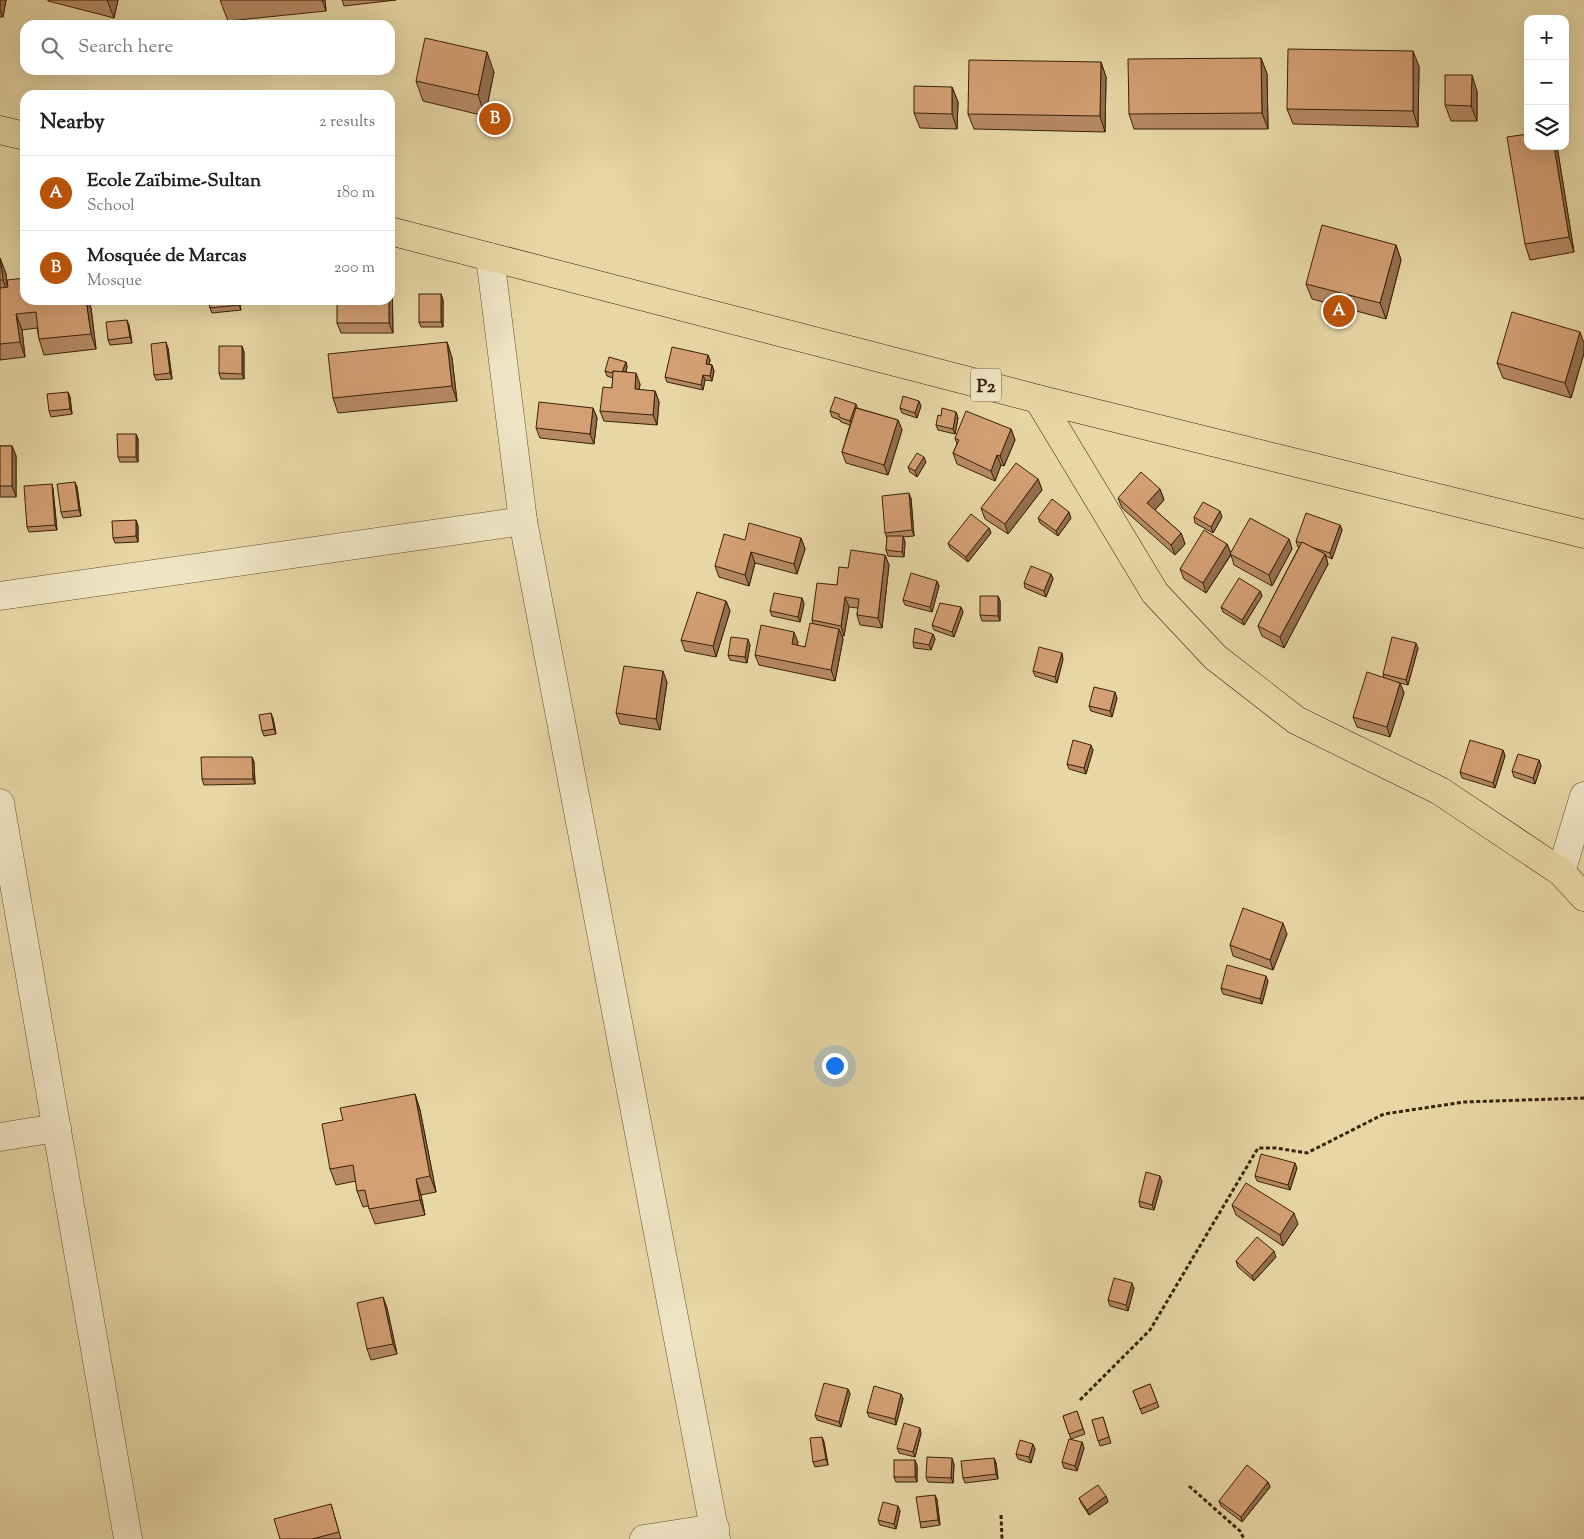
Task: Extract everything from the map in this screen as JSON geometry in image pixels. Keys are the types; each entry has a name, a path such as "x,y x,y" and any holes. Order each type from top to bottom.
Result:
{"main road":[{"path":"0,130 20,135"},
{"name":"P2","path":"395,232 1038,399 1584,534"},
{"path":"1038,399 1155,593 1215,657 1296,720 1440,791 1561,872 1584,897"}],"street":[{"path":"490,257 523,521 716,1533 644,1539"},
{"path":"0,596 523,521"},
{"path":"1561,872 1584,796"},
{"path":"0,803 128,1539"},
{"path":"0,1137 57,1128"}],"path":[{"path":"1080,1400 1150,1330 1258,1148 1276,1148 1307,1153 1384,1114 1464,1102 1584,1098"},
{"path":"1189,1486 1240,1530 1244,1539"},
{"path":"1001,1515 1002,1539"}],"building":[{"path":"425,38 487,52 478,95 416,81"},
{"path":"1288,49 1413,51 1413,111 1287,109"},
{"path":"1261,58 1262,113 1129,114 1128,59"},
{"path":"969,60 1101,62 1100,116 968,114"},
{"path":"1445,75 1472,75 1471,106 1445,105"},
{"path":"914,86 952,87 952,114 914,113"},
{"path":"1524,135 1524,150 1555,150 1569,237 1525,244 1507,137"},
{"path":"1322,225 1396,245 1380,303 1306,284"},
{"path":"0,258 3,280 0,280"},
{"path":"20,279 20,305 87,305 91,334 39,339 36,312 16,314 20,342 0,344 0,288 8,287 7,280"},
{"path":"419,294 441,294 441,322 419,322"},
{"path":"210,305 239,305 210,308"},
{"path":"337,305 389,305 389,323 337,323"},
{"path":"1512,312 1580,332 1565,383 1497,363"},
{"path":"127,320 130,337 108,340 106,322"},
{"path":"166,342 170,373 154,375 151,344"},
{"path":"447,342 452,386 333,398 328,354"},
{"path":"219,346 242,346 242,374 219,373"},
{"path":"672,347 708,355 706,364 712,365 710,376 703,375 701,385 665,377"},
{"path":"609,357 626,362 622,372 613,371 613,373 605,371"},
{"path":"613,371 636,373 635,389 655,391 653,415 600,411 603,387 612,388"},
{"path":"68,392 70,409 49,411 47,394"},
{"path":"903,396 919,401 915,413 900,408"},
{"path":"835,397 856,404 850,421 830,411"},
{"path":"539,402 593,408 590,434 536,428"},
{"path":"856,408 898,420 884,465 842,452"},
{"path":"942,408 956,412 953,429 936,425 938,415 941,416"},
{"path":"966,411 1011,429 1000,456 997,455 991,471 953,453 959,440 955,438"},
{"path":"117,434 136,434 136,457 118,457"},
{"path":"0,446 12,446 12,486 0,486"},
{"path":"917,453 924,457 915,471 908,467"},
{"path":"1016,463 1038,479 1005,524 981,508"},
{"path":"1141,472 1160,489 1147,503 1181,533 1171,545 1118,498"},
{"path":"75,482 79,510 61,512 57,484"},
{"path":"52,484 55,525 27,527 24,486"},
{"path":"909,493 912,530 885,533 882,496"},
{"path":"1052,499 1069,512 1056,531 1038,518"},
{"path":"1203,502 1220,511 1211,527 1194,517"},
{"path":"1306,513 1340,525 1330,553 1296,541"},
{"path":"971,514 989,528 966,557 948,543"},
{"path":"1250,518 1289,539 1269,575 1230,554"},
{"path":"136,520 136,536 113,538 112,521"},
{"path":"749,523 801,538 794,564 751,552 745,575 715,566 724,534 745,540"},
{"path":"1204,530 1227,544 1203,583 1180,569"},
{"path":"887,536 903,536 902,552 886,550"},
{"path":"1302,542 1325,554 1280,637 1258,626"},
{"path":"851,550 885,555 878,618 857,615 859,599 845,597 841,626 812,620 817,583 837,585 839,567 848,568"},
{"path":"1031,566 1051,574 1044,591 1024,583"},
{"path":"911,573 937,581 930,607 903,600"},
{"path":"1239,578 1260,591 1242,620 1221,607"},
{"path":"697,592 726,601 713,646 681,640"},
{"path":"774,593 802,598 798,617 770,611"},
{"path":"980,596 998,596 998,616 980,615"},
{"path":"940,603 961,607 952,632 932,625"},
{"path":"810,623 839,629 831,670 755,655 761,625 794,632 792,644 805,647"},
{"path":"915,628 933,634 929,645 913,642"},
{"path":"731,637 748,639 745,657 728,655"},
{"path":"1392,637 1416,643 1406,680 1383,674"},
{"path":"1039,647 1062,653 1055,677 1033,671"},
{"path":"624,666 663,671 656,719 616,713"},
{"path":"1367,672 1400,683 1387,727 1353,717"},
{"path":"1094,687 1115,692 1110,711 1089,706"},
{"path":"271,713 274,729 262,731 259,715"},
{"path":"1073,740 1091,745 1084,768 1067,764"},
{"path":"1470,740 1503,750 1493,783 1460,772"},
{"path":"1518,754 1539,760 1533,778 1512,771"},
{"path":"201,757 252,757 253,779 202,779"},
{"path":"1243,908 1283,923 1270,960 1230,945"},
{"path":"1227,965 1266,976 1260,999 1221,988"},
{"path":"415,1094 430,1176 416,1179 420,1200 369,1209 365,1190 357,1191 353,1165 330,1169 322,1124 343,1120 340,1108"},
{"path":"1261,1154 1295,1163 1288,1185 1255,1176"},
{"path":"1146,1172 1160,1176 1152,1205 1139,1201"},
{"path":"1246,1183 1294,1213 1280,1235 1232,1205"},
{"path":"1257,1237 1274,1251 1252,1276 1236,1261"},
{"path":"1114,1278 1132,1283 1126,1305 1108,1300"},
{"path":"383,1297 393,1344 367,1349 357,1303"},
{"path":"824,1383 848,1389 839,1422 815,1415"},
{"path":"1150,1384 1157,1402 1140,1409 1133,1391"},
{"path":"874,1386 901,1394 895,1419 867,1412"},
{"path":"1077,1411 1083,1429 1069,1434 1063,1416"},
{"path":"1103,1417 1109,1437 1098,1441 1092,1420"},
{"path":"904,1423 920,1428 913,1452 897,1448"},
{"path":"822,1437 826,1459 813,1462 810,1438"},
{"path":"1069,1439 1082,1442 1075,1466 1062,1462"},
{"path":"1020,1440 1033,1444 1029,1457 1016,1454"},
{"path":"927,1457 952,1458 951,1478 926,1477"},
{"path":"994,1458 996,1474 963,1478 961,1461"},
{"path":"894,1460 915,1460 915,1477 894,1477"},
{"path":"1247,1465 1268,1482 1241,1517 1219,1501"},
{"path":"1098,1485 1106,1496 1087,1510 1079,1498"},
{"path":"935,1495 938,1520 920,1522 916,1497"},
{"path":"883,1502 898,1506 894,1524 878,1520"},
{"path":"331,1504 339,1532 312,1539 280,1539 274,1519"}],"place":[{"name":"Mosquée de Marcas","path":"495,119"},
{"name":"Ecole Zaïbime-Sultan","path":"1339,311"}]}
